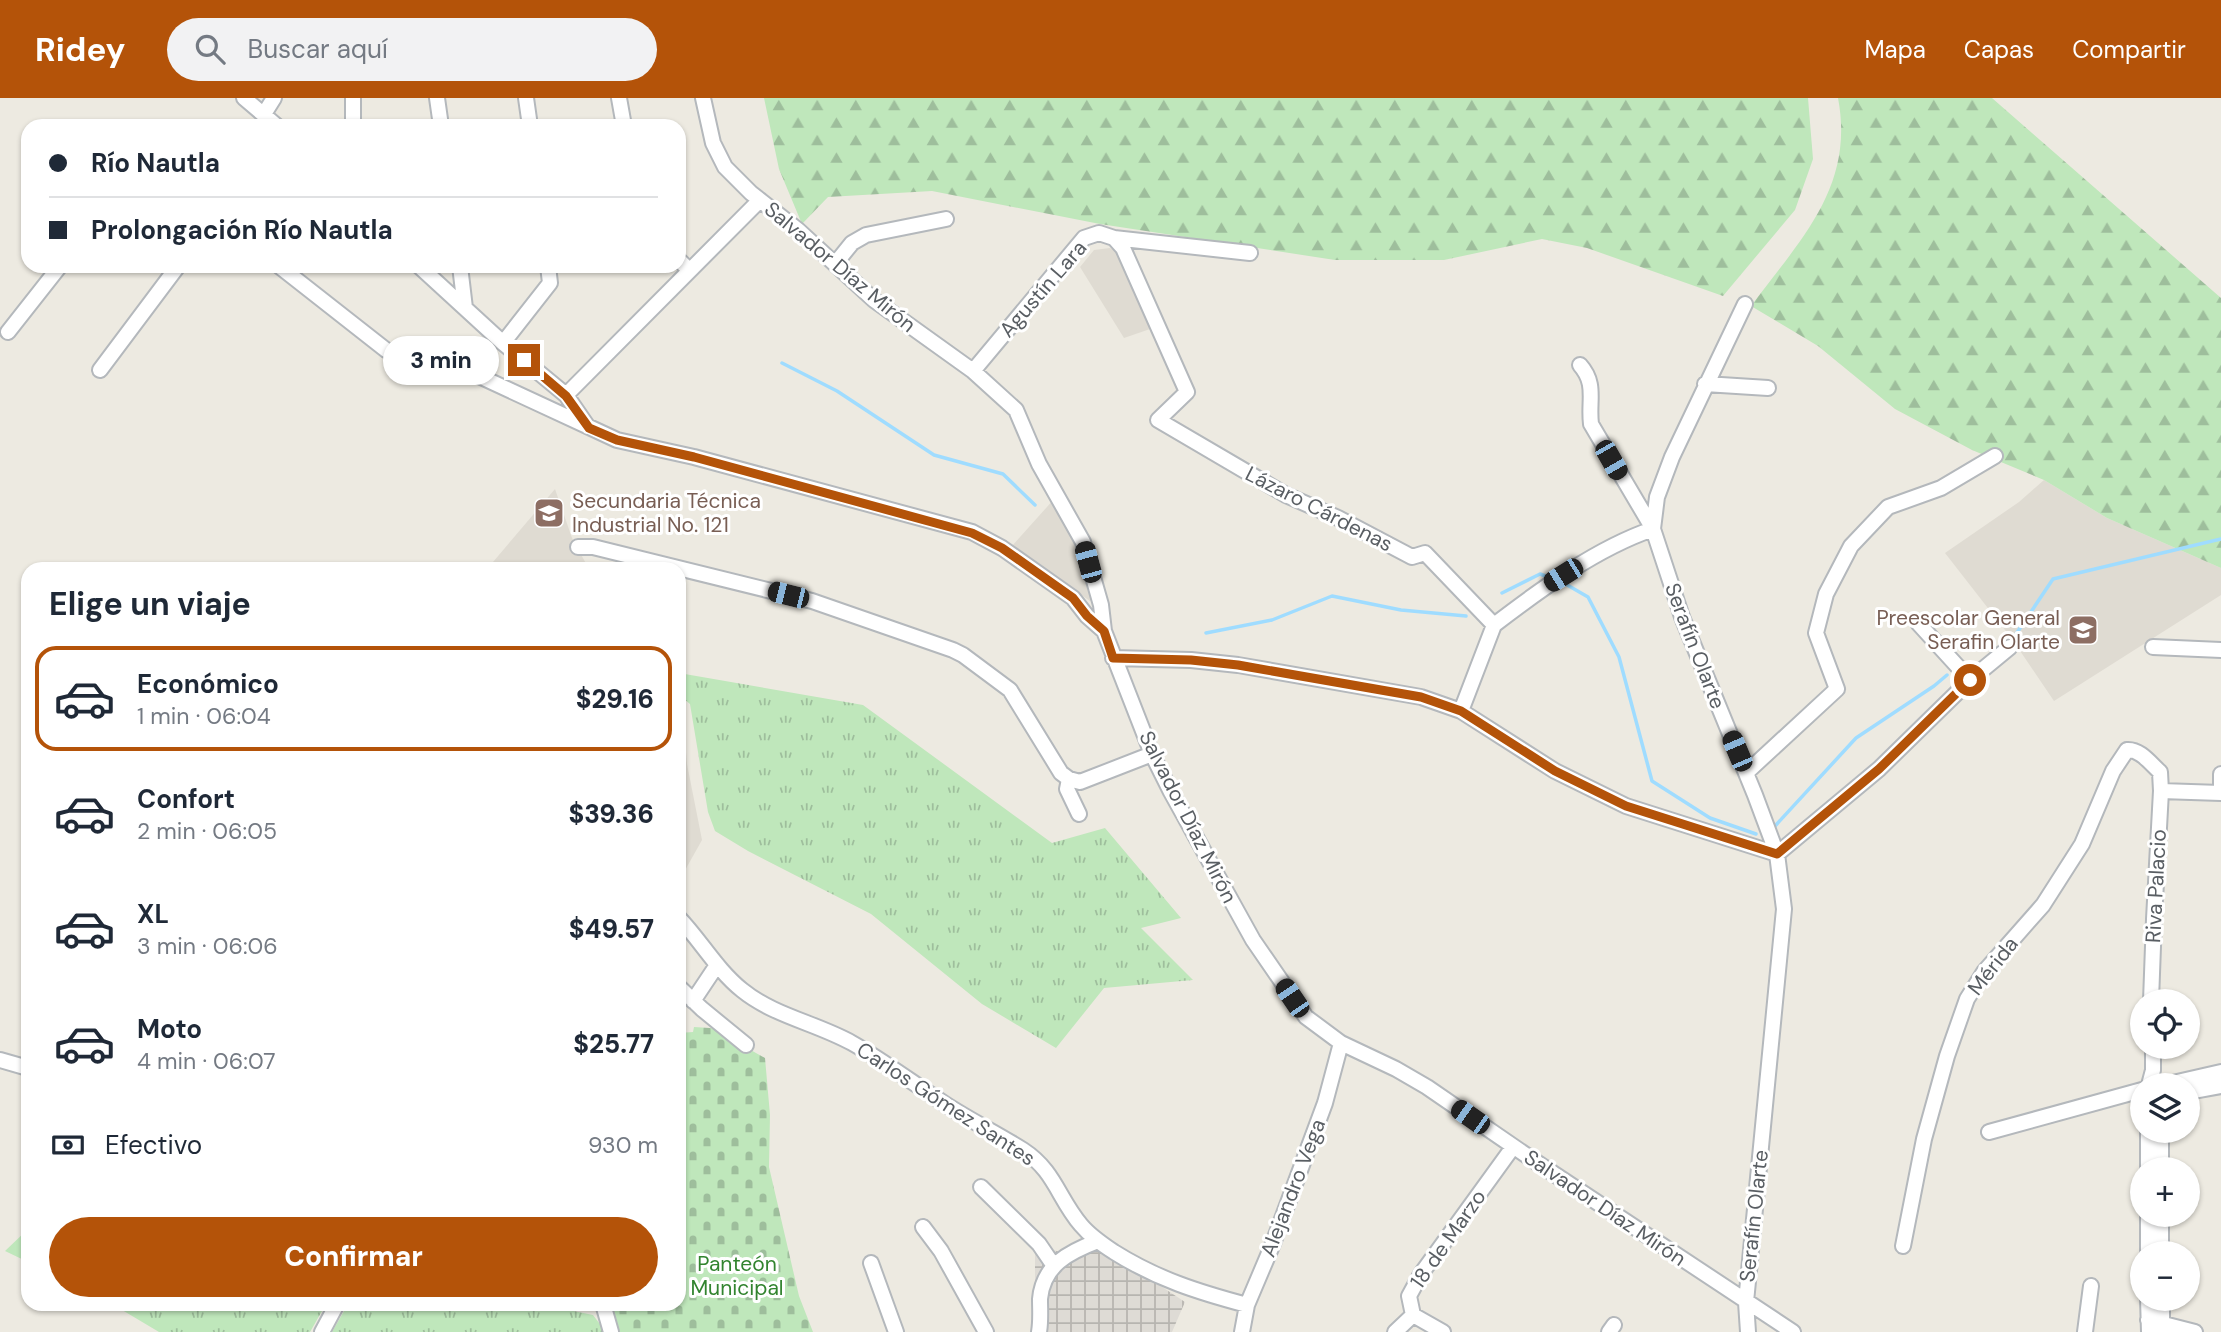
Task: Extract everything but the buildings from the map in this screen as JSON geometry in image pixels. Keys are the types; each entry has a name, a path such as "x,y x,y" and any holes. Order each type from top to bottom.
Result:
{"street":[{"path":"244,98 269,119"},
{"path":"264,114 274,98"},
{"path":"353,98 353,119"},
{"path":"439,98 440,119"},
{"path":"526,98 529,119"},
{"path":"619,98 623,119"},
{"name":"Salvador Díaz Mirón","path":"703,98 713,143 725,167 874,300 973,371 1016,410 1039,464 1083,541 1101,605 1104,631 1152,754 1253,940 1306,1017 1341,1043 1427,1087 1793,1332"},
{"path":"686,263 760,200"},
{"path":"835,264 852,243 866,235 946,219"},
{"name":"Agustín Lara","path":"973,371 1084,239 1099,233 1250,253"},
{"name":"Lázaro Cárdenas","path":"1114,237 1123,248 1187,392 1158,420 1286,495 1338,518 1412,557 1425,554 1494,625"},
{"path":"8,332 54,273"},
{"path":"100,370 173,273"},
{"path":"288,273 386,350 412,361 464,369 617,440 694,457 972,533 1002,548 1073,598 1087,616 1104,631"},
{"path":"427,273 566,396 589,428"},
{"path":"461,273 465,308"},
{"path":"503,343 550,282 549,273"},
{"path":"566,396 677,273"},
{"name":"Serafín Olarte","path":"1745,304 1672,457 1657,498 1653,529 1682,617 1777,854 1784,909 1746,1302 1748,1332"},
{"path":"1461,711 1494,625 1548,584 1637,534 1653,529 1591,424 1590,382 1588,374 1580,365"},
{"path":"1705,384 1768,388"},
{"path":"1746,774 1837,689 1816,633 1826,594 1851,546 1888,507 1941,488 1995,456"},
{"path":"578,547 593,547 654,562"},
{"path":"686,570 812,601 963,655 1010,690 1061,773 1069,779 1080,782 1152,754"},
{"path":"1918,623 1970,680"},
{"path":"1113,658 1191,660 1238,665 1421,697 1461,711 1555,771 1626,806 1777,854 1879,769 1970,680 2010,647"},
{"path":"2152,647 2221,650"},
{"name":"Riva Palacio","path":"2127,750 2137,750 2160,772 2151,989"},
{"name":"Mérida","path":"1903,1246 1924,1139 1947,1056 1967,999 1984,972 2043,905 2082,844 2113,771 2127,750"},
{"path":"2161,790 2221,793 2221,774"},
{"path":"1069,779 1067,789 1079,814"},
{"name":"Carlos Gómez Santes","path":"686,927 717,965 760,1002 851,1042 947,1106 995,1132 1036,1159 1048,1171 1083,1228 1098,1241 1140,1268 1188,1289 1247,1305"},
{"path":"693,1001 717,965"},
{"path":"686,994 746,1045"},
{"name":"Alejandro Vega","path":"1242,1332 1247,1305 1316,1128 1341,1043"},
{"path":"0,1060 21,1066"},
{"path":"2200,1077 2221,1072"},
{"path":"2200,1090 2221,1086"},
{"path":"1989,1132 2130,1093"},
{"name":"18 de Marzo","path":"1395,1332 1413,1315 1409,1296 1421,1274 1514,1147"},
{"path":"981,1186 1039,1244 1054,1266"},
{"path":"923,1227 941,1251 986,1332"},
{"path":"1039,1332 1040,1297 1045,1277 1054,1266 1075,1250 1098,1241"},
{"path":"871,1263 896,1332"},
{"path":"2085,1332 2091,1286"},
{"path":"322,1332 333,1311"},
{"path":"605,1311 611,1332"},
{"path":"1413,1315 1443,1332"},
{"path":"2155,1327 2194,1332"}],"shaded area":[{"path":"1110,248 1124,256 1153,328 1124,338 1080,267 1094,250"},
{"path":"2044,480 2107,518 2221,568 2221,595 2054,701 2012,639 1945,553 2019,502"},
{"name":"Secundaria Técnica Industrial No. 121","path":"555,489 572,538 585,562 493,562"},
{"path":"1055,498 1078,540 1096,595 1090,601 1012,546"},
{"path":"686,753 687,764 702,840 686,869"},
{"path":"1095,1243 1185,1302 1172,1332 1035,1332 1035,1245 1071,1255"}],"green space":[{"path":"764,98 1808,98 1813,159 1795,210 1723,296 1587,248 1542,239 1444,260 1335,260 1100,224 932,191 828,197 802,224 779,169"},
{"path":"1838,98 1992,98 2221,298 2221,568 2107,518 2044,480 1972,450 1895,409 1818,346 1751,306 1805,235 1831,186 1838,159 1841,130"},
{"path":"686,674 863,705 1052,843 1105,828 1181,918 1141,928 1193,980 1104,988 1056,1048 982,1004 871,914 748,851 715,831 708,812 690,704 686,701"},
{"name":"Panteón Municipal","path":"694,1027 725,1029 740,1044 765,1058 770,1115 769,1167 799,1296 813,1332 619,1332 613,1311 686,1311 686,1032 693,1032"},
{"path":"21,1236 21,1259 5,1251"},
{"path":"124,1311 322,1311 310,1332 159,1332"},
{"path":"344,1311 574,1311 593,1315 606,1332 332,1332"}],"waterway":[{"path":"782,363 837,391 934,455 1003,474 1035,505"},
{"path":"2012,640 2053,579 2221,539"},
{"path":"1502,593 1540,574 1551,578"},
{"path":"1562,582 1588,597 1619,657 1652,781 1710,818 1756,834"},
{"path":"1206,633 1272,620 1332,596 1401,610 1466,616"},
{"path":"1775,826 1856,738 1947,675"}],"place":[{"name":"Secundaria Técnica Industrial No. 121","path":"549,513"},
{"name":"Preescolar General Serafin Olarte","path":"2083,630"}],"route":[{"path":"524,360 566,396 589,428 617,440 694,457 972,533 1002,548 1073,598 1087,616 1104,631 1113,658 1191,660 1238,665 1421,697 1461,711 1555,771 1626,806 1777,854 1879,769 1970,680"}]}
